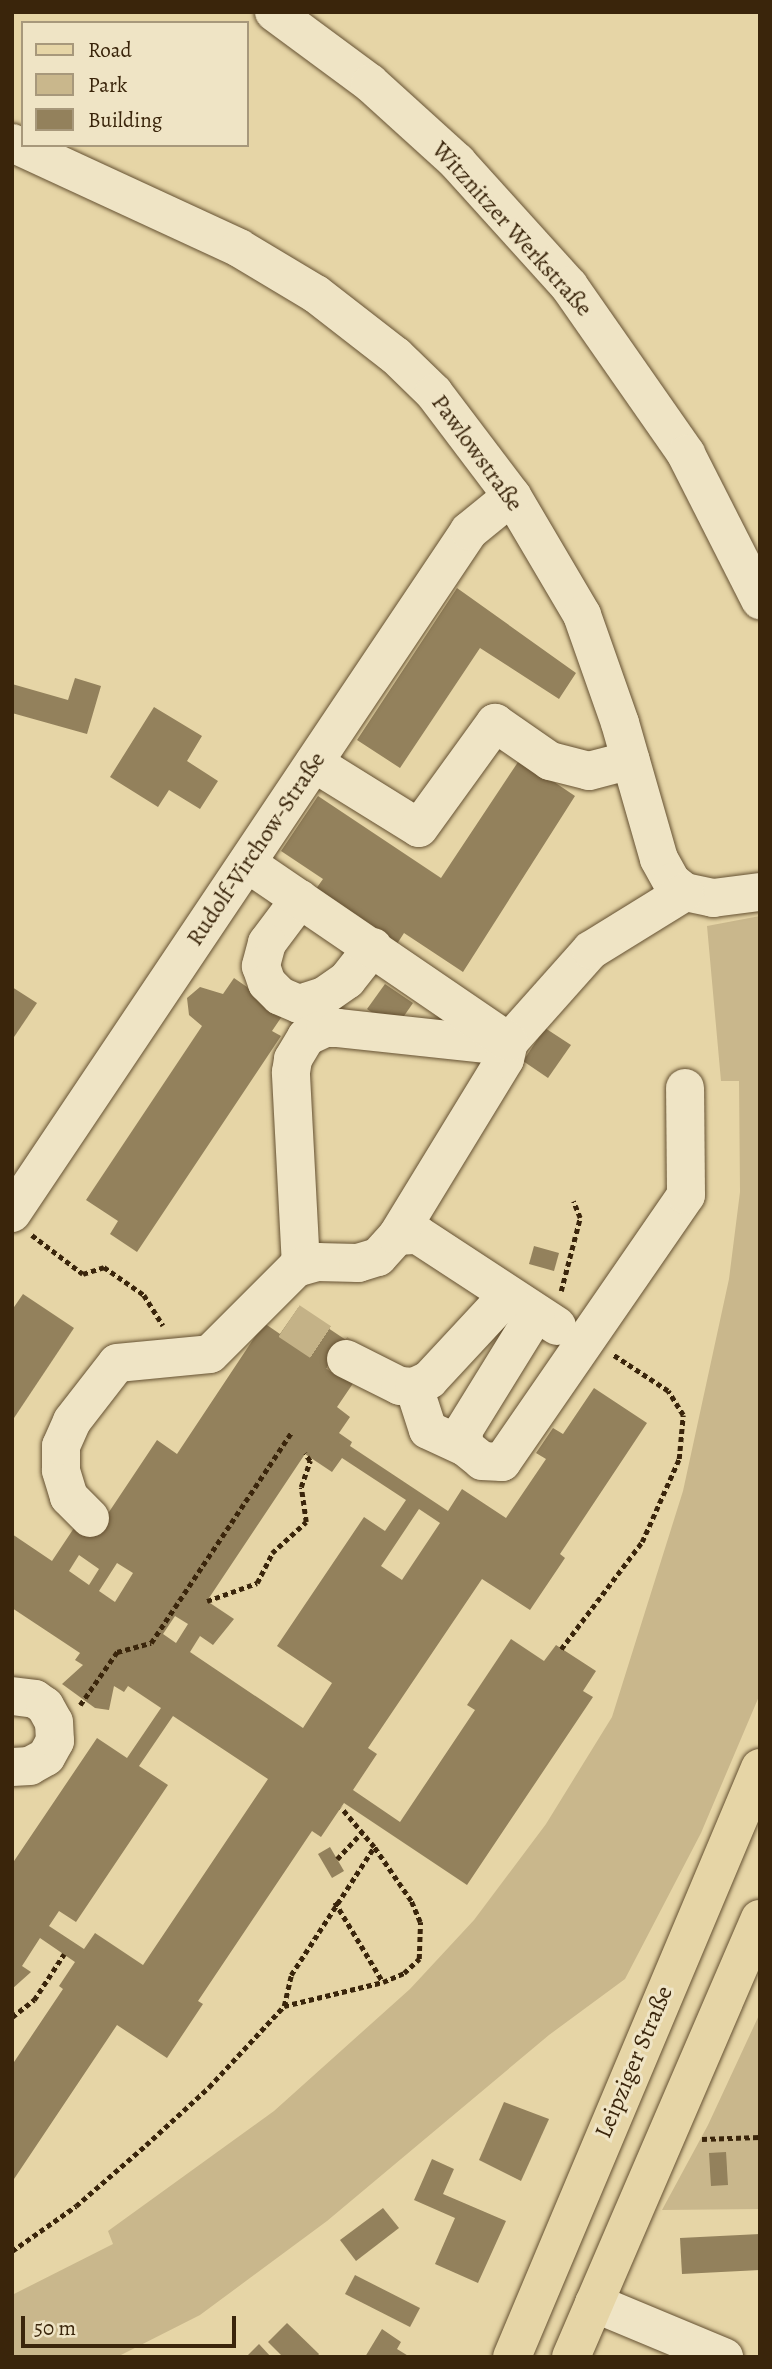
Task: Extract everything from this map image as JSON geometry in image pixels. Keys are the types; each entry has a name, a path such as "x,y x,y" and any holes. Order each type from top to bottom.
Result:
{"main road":[{"name":"Leipziger Straße","path":"512,2357 760,1768"},
{"path":"571,2357 758,1925"}],"street":[{"name":"Witznitzer Werkstraße","path":"274,12 370,83 457,162 569,286 686,454 760,600"},
{"name":"Pawlowstraße","path":"12,143 239,248 316,294 396,356 434,393 512,495 582,615 631,760 659,859 672,882 685,892"},
{"name":"Rudolf-Virchow-Straße","path":"17,1221 247,863 469,531 512,495"},
{"path":"314,763 419,828 495,723 550,761 589,771 631,760"},
{"path":"247,863 509,1042"},
{"path":"301,1266 358,1263 378,1257 397,1236 505,1059 509,1042 591,950 685,892 713,898 760,892"},
{"path":"300,899 267,943 261,966 267,983 280,996 299,1004 324,996 347,980 373,947"},
{"path":"90,1518 69,1497 61,1470 61,1446 72,1421 117,1363 210,1354 277,1310 301,1266 291,1072 293,1059 306,1037 325,1028 338,1028 494,1045 509,1042"},
{"path":"414,1387 428,1430 465,1447 482,1461 502,1462 584,1339 686,1195 685,1088"},
{"path":"397,1236 418,1235 531,1310 584,1339"},
{"path":"346,1359 400,1386 414,1387 429,1380 531,1310"},
{"path":"465,1447 463,1432 471,1414 531,1310"},
{"path":"12,1696 35,1699 45,1706 54,1722 55,1741 46,1757 30,1766 12,1767"},
{"path":"594,2303 724,2357"}],"path":[{"path":"531,1310 556,1308 580,1218 573,1200"},
{"path":"17,1221 83,1273 104,1267 144,1295 162,1323 170,1357"},
{"path":"561,1649 612,1587 642,1542 679,1459 683,1415 668,1391 584,1339"},
{"path":"100,1676 117,1652 151,1643 291,1433"},
{"path":"207,1601 257,1583 272,1553 306,1522 301,1487 310,1461 305,1454"},
{"path":"284,2006 383,1982 404,1973 419,1959 422,1940 411,1901 374,1847 341,1808"},
{"path":"337,1859 362,1832"},
{"path":"12,2251 76,2206 146,2145 209,2087 284,2006 291,1975 335,1902 374,1847"},
{"path":"335,1902 383,1982"},
{"path":"12,2017 34,2000 64,1954"},
{"path":"666,2136 760,2137"}],"green space":[{"path":"760,916 760,1694 701,1833 625,1979 549,2035 327,2221 200,2315 117,2357 12,2357 12,2295 113,2244 108,2231 274,2111 410,1989 474,1920 546,1824 612,1717 683,1491 729,1279 740,1192 739,1081 721,1081 707,926"},
{"path":"760,2013 760,2209 662,2210 708,2125"}],"building":[{"path":"457,588 576,673 559,699 480,648 400,768 357,740"},
{"path":"75,678 101,686 87,734 12,713 12,684 68,700"},
{"path":"154,707 202,736 187,761 218,781 200,809 169,790 158,807 110,777"},
{"path":"520,759 575,796 463,972 404,933 395,947 313,893 323,879 281,851 318,796 441,878"},
{"path":"234,978 257,994 293,1000 272,1031 281,1036 137,1252 110,1234 118,1221 86,1200 202,1026 189,1015 187,998 200,987 223,994"},
{"path":"385,984 413,1003 395,1029 367,1009"},
{"path":"12,987 37,1003 12,1040"},
{"path":"545,1028 571,1045 548,1078 523,1061"},
{"path":"534,1246 559,1253 554,1271 529,1264"},
{"path":"23,1294 74,1328 12,1421 12,1310"},
{"path":"298,1308 355,1346 354,1382 337,1407 350,1417 339,1433 352,1442 350,1446 448,1511 462,1489 506,1518 546,1459 536,1453 553,1428 563,1434 594,1388 647,1423 560,1554 565,1558 530,1610 482,1579 368,1748 377,1754 353,1790 400,1822 475,1710 467,1705 511,1639 544,1661 556,1645 596,1671 583,1691 593,1697 467,1885 344,1803 321,1837 312,1831 198,2001 203,2004 167,2058 117,2025 12,2182 12,2065 63,1989 59,1986 75,1962 40,1938 22,1966 31,1972 12,1989 12,1864 97,1738 127,1758 161,1708 128,1686 124,1692 114,1686 109,1710 95,1708 62,1684 83,1665 75,1660 80,1653 12,1608 12,1534 52,1561 78,1522 95,1533 157,1440 177,1454 264,1323 280,1334","holes":["305,1454 332,1472 342,1458 406,1500 385,1531 364,1517 277,1646 332,1683 303,1728 190,1652 200,1636 213,1645 234,1619 207,1601","419,1509 440,1523 402,1580 381,1566","79,1555 99,1569 89,1585 69,1571","117,1563 133,1573 115,1602 99,1591","175,1616 188,1624 176,1643 163,1634","173,1716 268,1779 143,1965 95,1933 84,1949 49,1926 59,1911 76,1922 168,1785 139,1766"]},
{"path":"330,1847 344,1871 332,1878 318,1854"},
{"path":"504,2102 549,2119 521,2181 479,2160"},
{"path":"726,2152 728,2185 711,2186 709,2153"},
{"path":"432,2159 454,2169 443,2194 506,2221 478,2283 435,2264 455,2218 414,2200"},
{"path":"383,2208 399,2228 356,2261 340,2240"},
{"path":"760,2234 760,2270 682,2274 680,2238"},
{"path":"355,2275 420,2308 410,2327 345,2294"},
{"path":"287,2323 319,2354 317,2357 283,2357 268,2342"},
{"path":"382,2329 401,2342 397,2349 410,2357 365,2357"},
{"path":"259,2344 271,2357 246,2357"}],"tunnel":[{"path":"289,1321 346,1359"}]}
